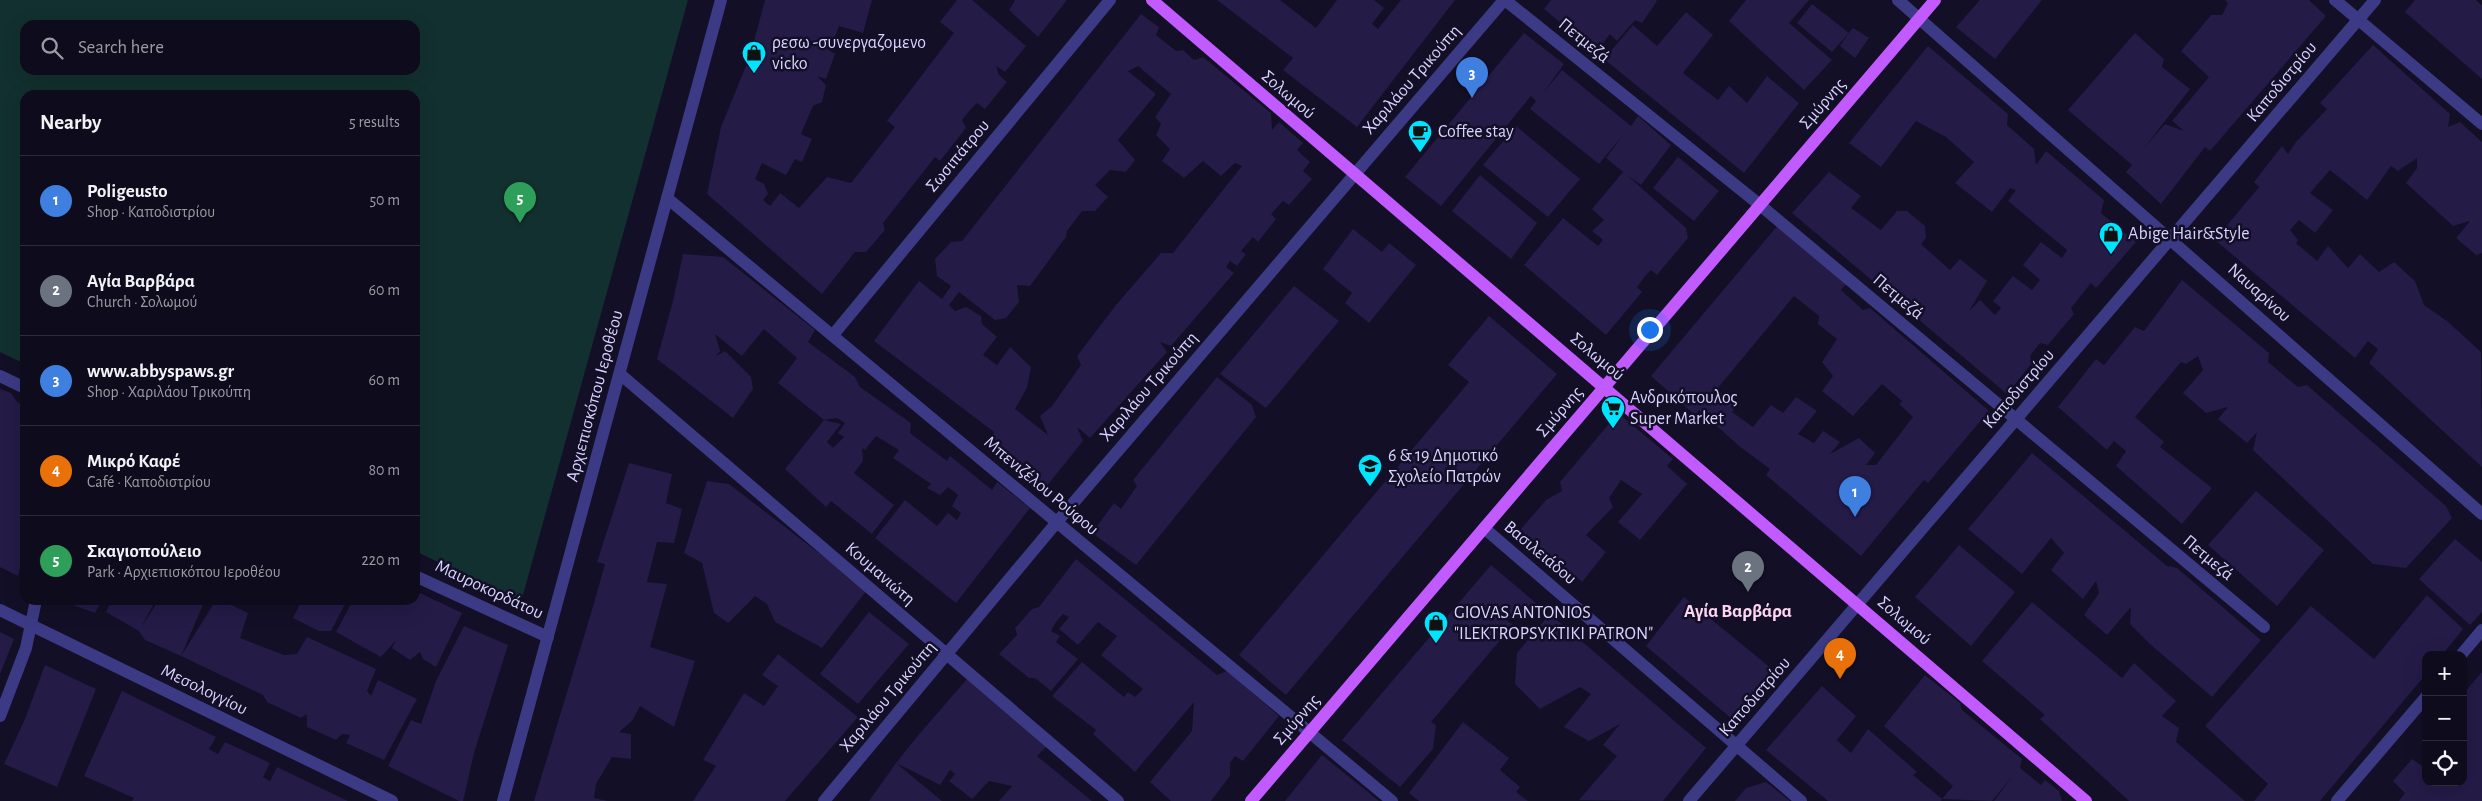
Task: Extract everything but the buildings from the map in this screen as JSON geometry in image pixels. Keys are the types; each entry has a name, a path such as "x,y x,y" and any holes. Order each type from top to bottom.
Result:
{"main road":[{"name":"Σολωμού","path":"1152,0 2086,801"},
{"name":"Σμύρνης","path":"1251,801 1935,0"}],"street":[{"name":"Αρχιεπισκόπου Ιεροθέου","path":"503,801 721,0"},
{"name":"Σωσιπάτρου","path":"832,335 1110,0"},
{"name":"Χαριλάου Τρικούπη","path":"824,801 1057,522 1504,0"},
{"name":"Πετμεζά","path":"1504,0 1760,204 2264,627"},
{"name":"Ναυαρίνου","path":"1898,0 2482,514"},
{"path":"2335,0 2482,124"},
{"name":"Καποδιστρίου","path":"1689,801 2375,0"},
{"name":"Μπενιζέλου Ρούφου","path":"667,198 1392,801"},
{"name":"Κουμανιώτη","path":"620,374 1118,801"},
{"path":"0,376 20,386"},
{"name":"Βασιλειάδου","path":"1484,528 1801,801"},
{"name":"Μαυροκορδάτου","path":"420,578 548,637"},
{"path":"0,716 32,625 35,605"},
{"name":"Μεσολογγίου","path":"0,610 392,801"},
{"path":"2464,651 2482,630"},
{"path":"2337,801 2422,701"}],"green space":[{"path":"0,0 688,0 521,602 420,553 420,90 20,90 20,362 0,352"}],"place":[{"name":"ρεσω -συνεργαζομενο vicko","path":"754,74"},
{"name":"www.abbyspaws.gr","path":"1472,98"},
{"name":"Coffee stay","path":"1420,153"},
{"name":"Σκαγιοπούλειο","path":"520,223"},
{"name":"Abige Hair&Style","path":"2111,255"},
{"name":"Ανδρικόπουλος Super Market","path":"1613,429"},
{"name":"6 & 19 Δημοτικό Σχολείο Πατρών","path":"1370,487"},
{"name":"Poligeusto","path":"1855,517"},
{"name":"Αγία Βαρβάρα","path":"1748,592"},
{"name":"GIOVAS ANTONIOS \"ILEKTROPSYKTIKI PATRON\"","path":"1436,644"},
{"name":"Μικρό Καφέ","path":"1840,679"}],"district":[{"name":"Αγία Βαρβάρα","path":"1738,611"}]}
